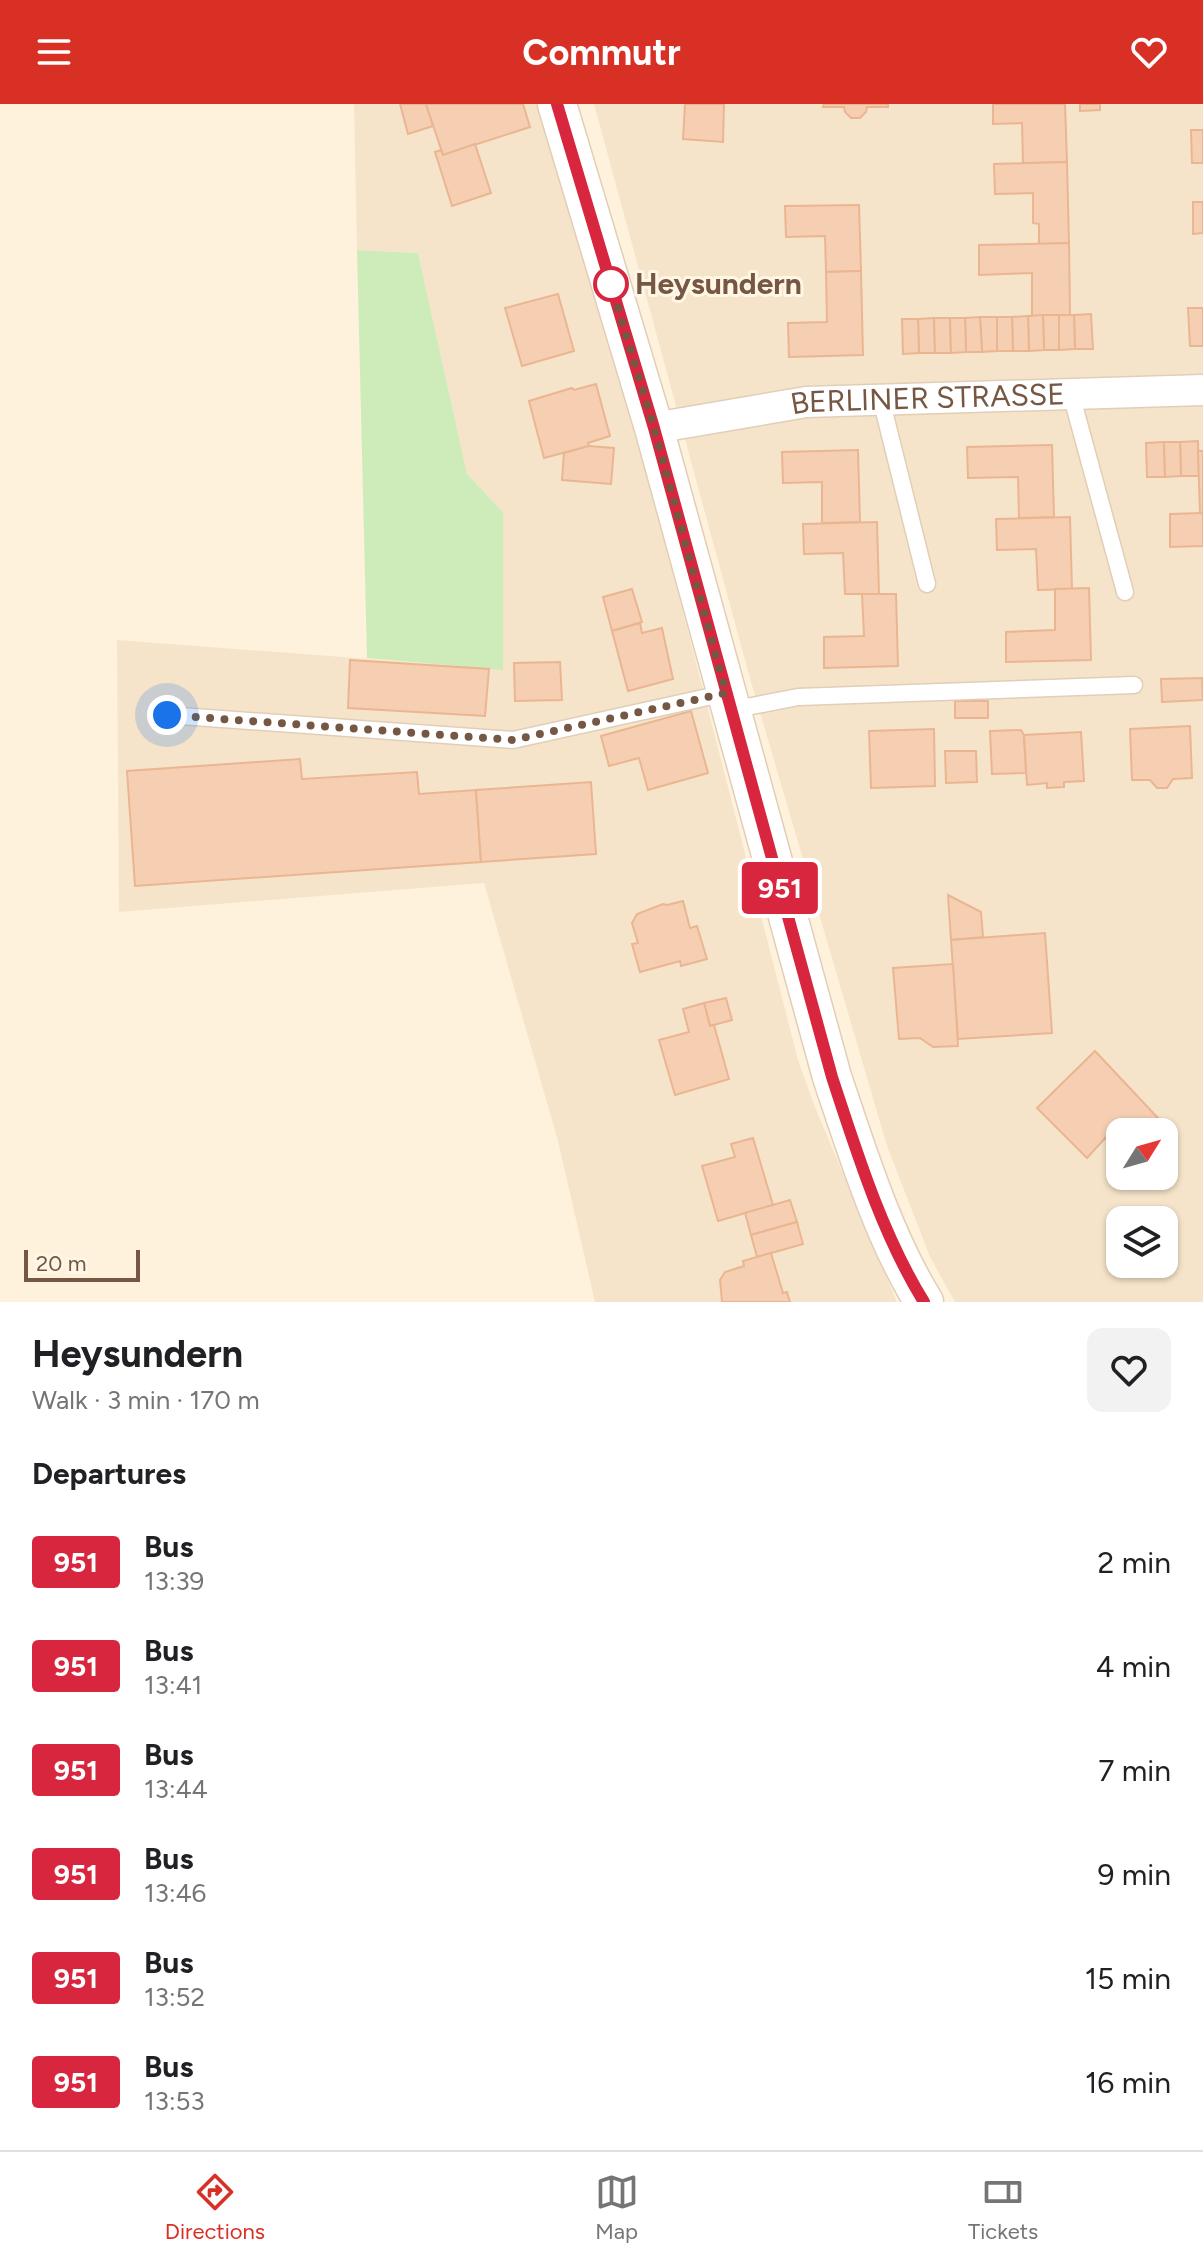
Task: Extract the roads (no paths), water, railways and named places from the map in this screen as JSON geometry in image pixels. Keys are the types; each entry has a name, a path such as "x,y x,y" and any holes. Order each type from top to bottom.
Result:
{"street":[{"path":"557,104 654,428 832,1077 860,1161 910,1280 924,1302"},
{"name":"BERLINER STRASSE","path":"654,428 806,402 1203,390"}],"lane":[{"path":"1071,394 1125,592"},
{"path":"881,399 927,584"},
{"path":"167,715 513,740 728,702 1134,685"}],"place":[{"name":"Heysundern","path":"611,284"}]}
